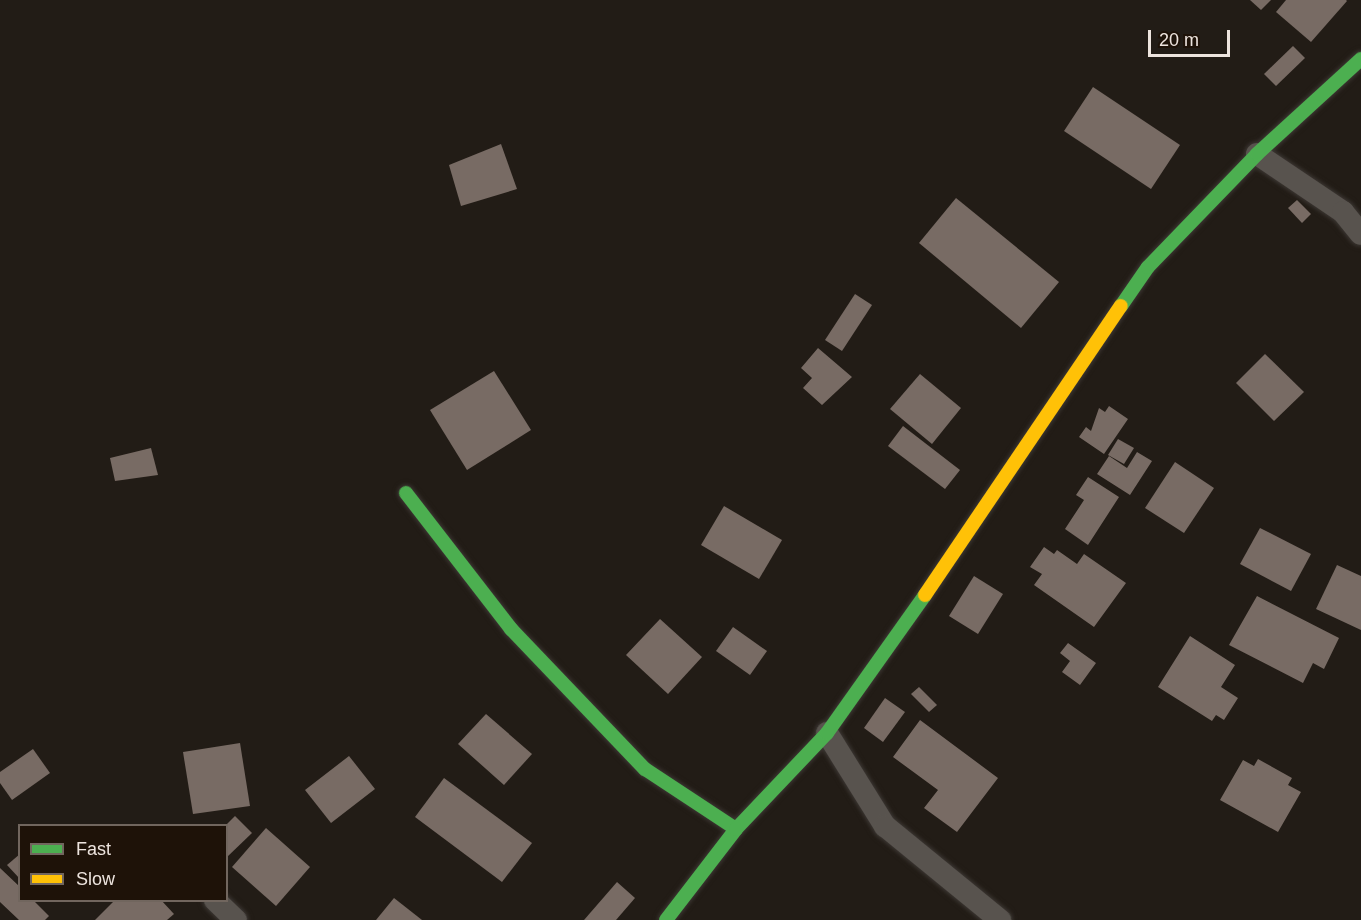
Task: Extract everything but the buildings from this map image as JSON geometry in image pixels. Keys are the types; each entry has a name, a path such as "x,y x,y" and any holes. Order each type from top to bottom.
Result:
{"street":[{"path":"666,920 736,829 827,733 1148,267 1257,154 1361,59"},
{"path":"1257,154 1343,212 1361,234"},
{"path":"406,493 511,629 645,769 736,829"},
{"path":"827,733 885,826 1000,920"},
{"path":"217,902 236,920"}],"traffic: fast":[{"path":"1121,306 1148,267 1257,154 1361,59"},
{"path":"406,493 511,629 645,769 736,829"},
{"path":"666,920 736,829 827,733 925,595"}],"traffic: slow":[{"path":"925,595 1121,306"}]}
